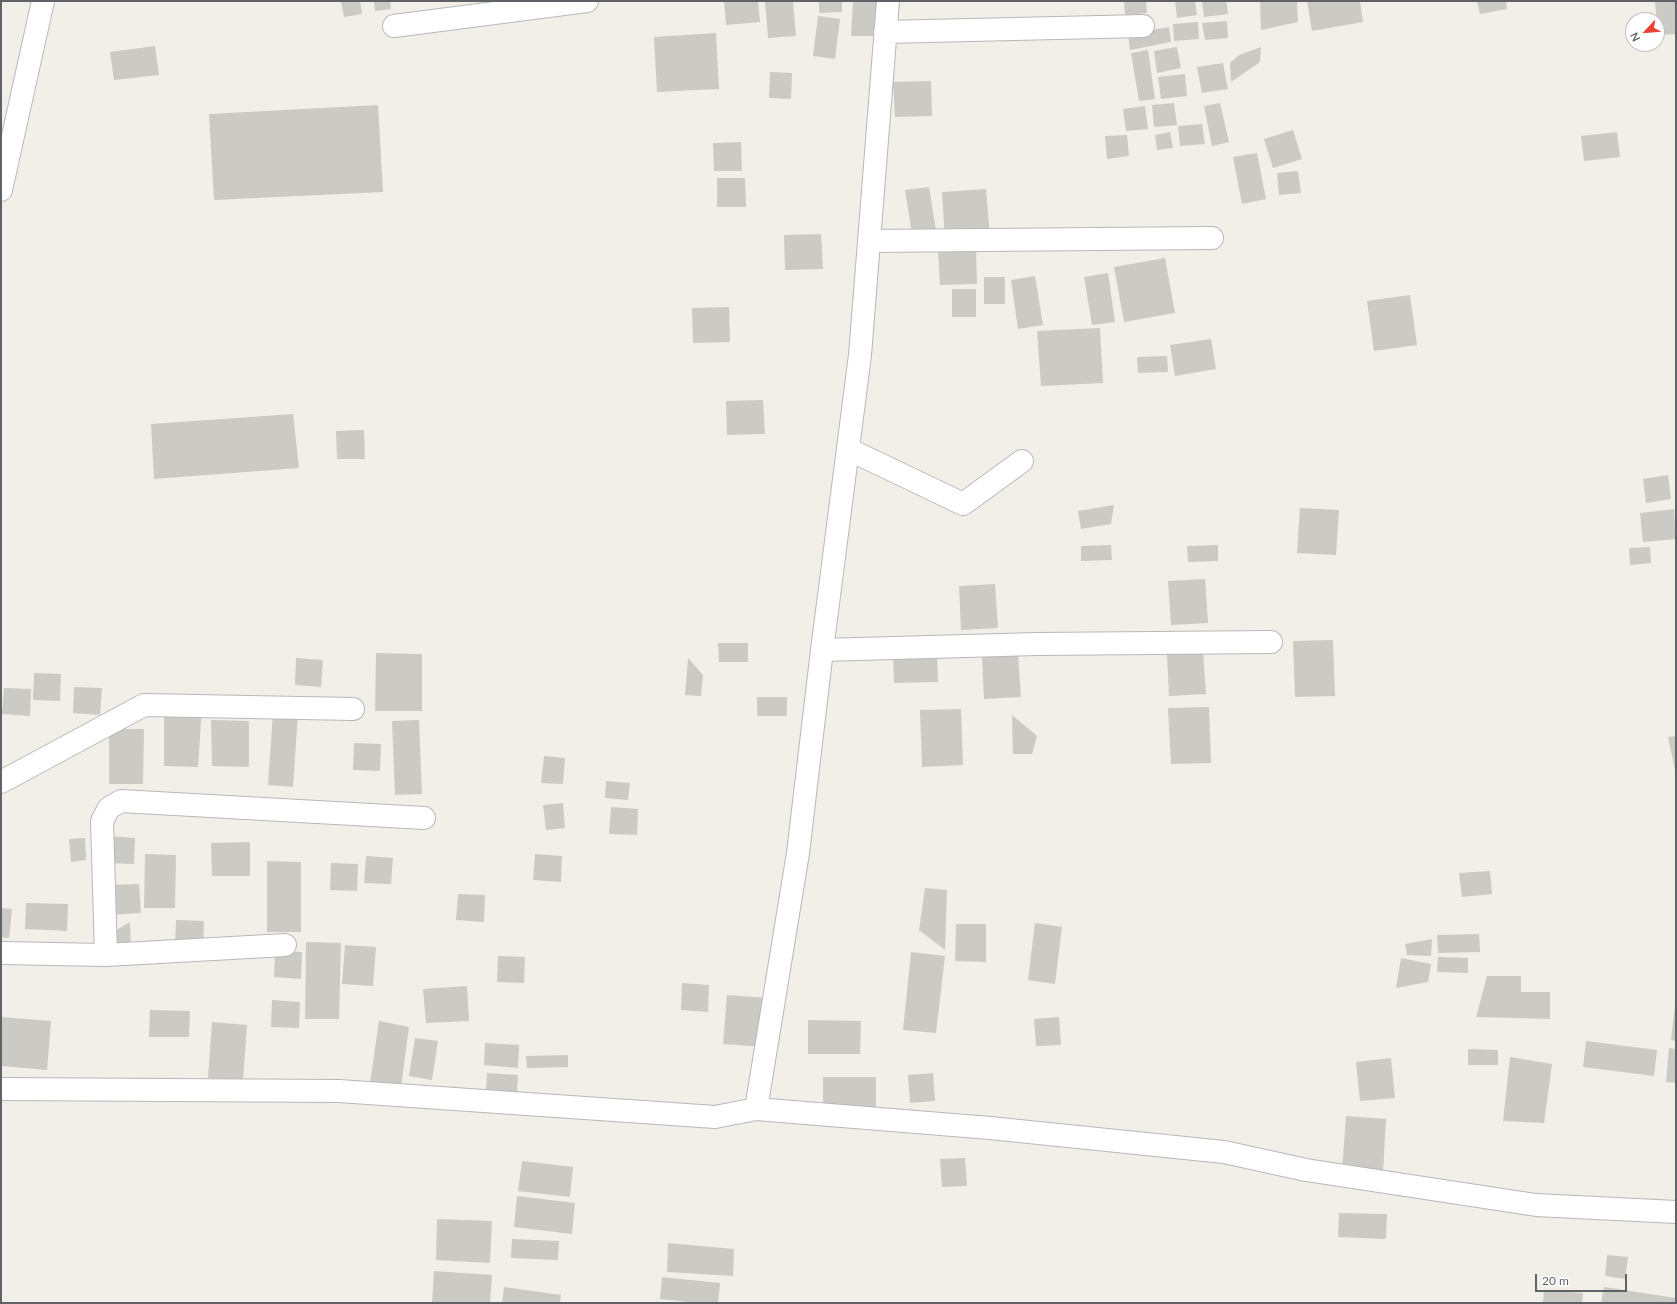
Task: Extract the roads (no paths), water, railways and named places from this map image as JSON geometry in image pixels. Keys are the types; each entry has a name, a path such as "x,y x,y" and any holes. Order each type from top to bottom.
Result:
{"street":[{"path":"1,190 43,1"},
{"path":"394,26 587,1"},
{"path":"756,1109 798,853 822,650 860,355 888,1"},
{"path":"885,32 1143,26"},
{"path":"869,241 1212,238"},
{"path":"848,449 963,504 1022,461"},
{"path":"822,650 1037,644 1270,642"},
{"path":"1,782 144,705 353,709"},
{"path":"106,955 102,822 109,808 122,801 424,818"},
{"path":"1,953 106,955 285,945"},
{"path":"1,1089 339,1091 715,1117 756,1109 990,1128 1224,1152 1306,1170 1536,1205 1676,1212"}]}
